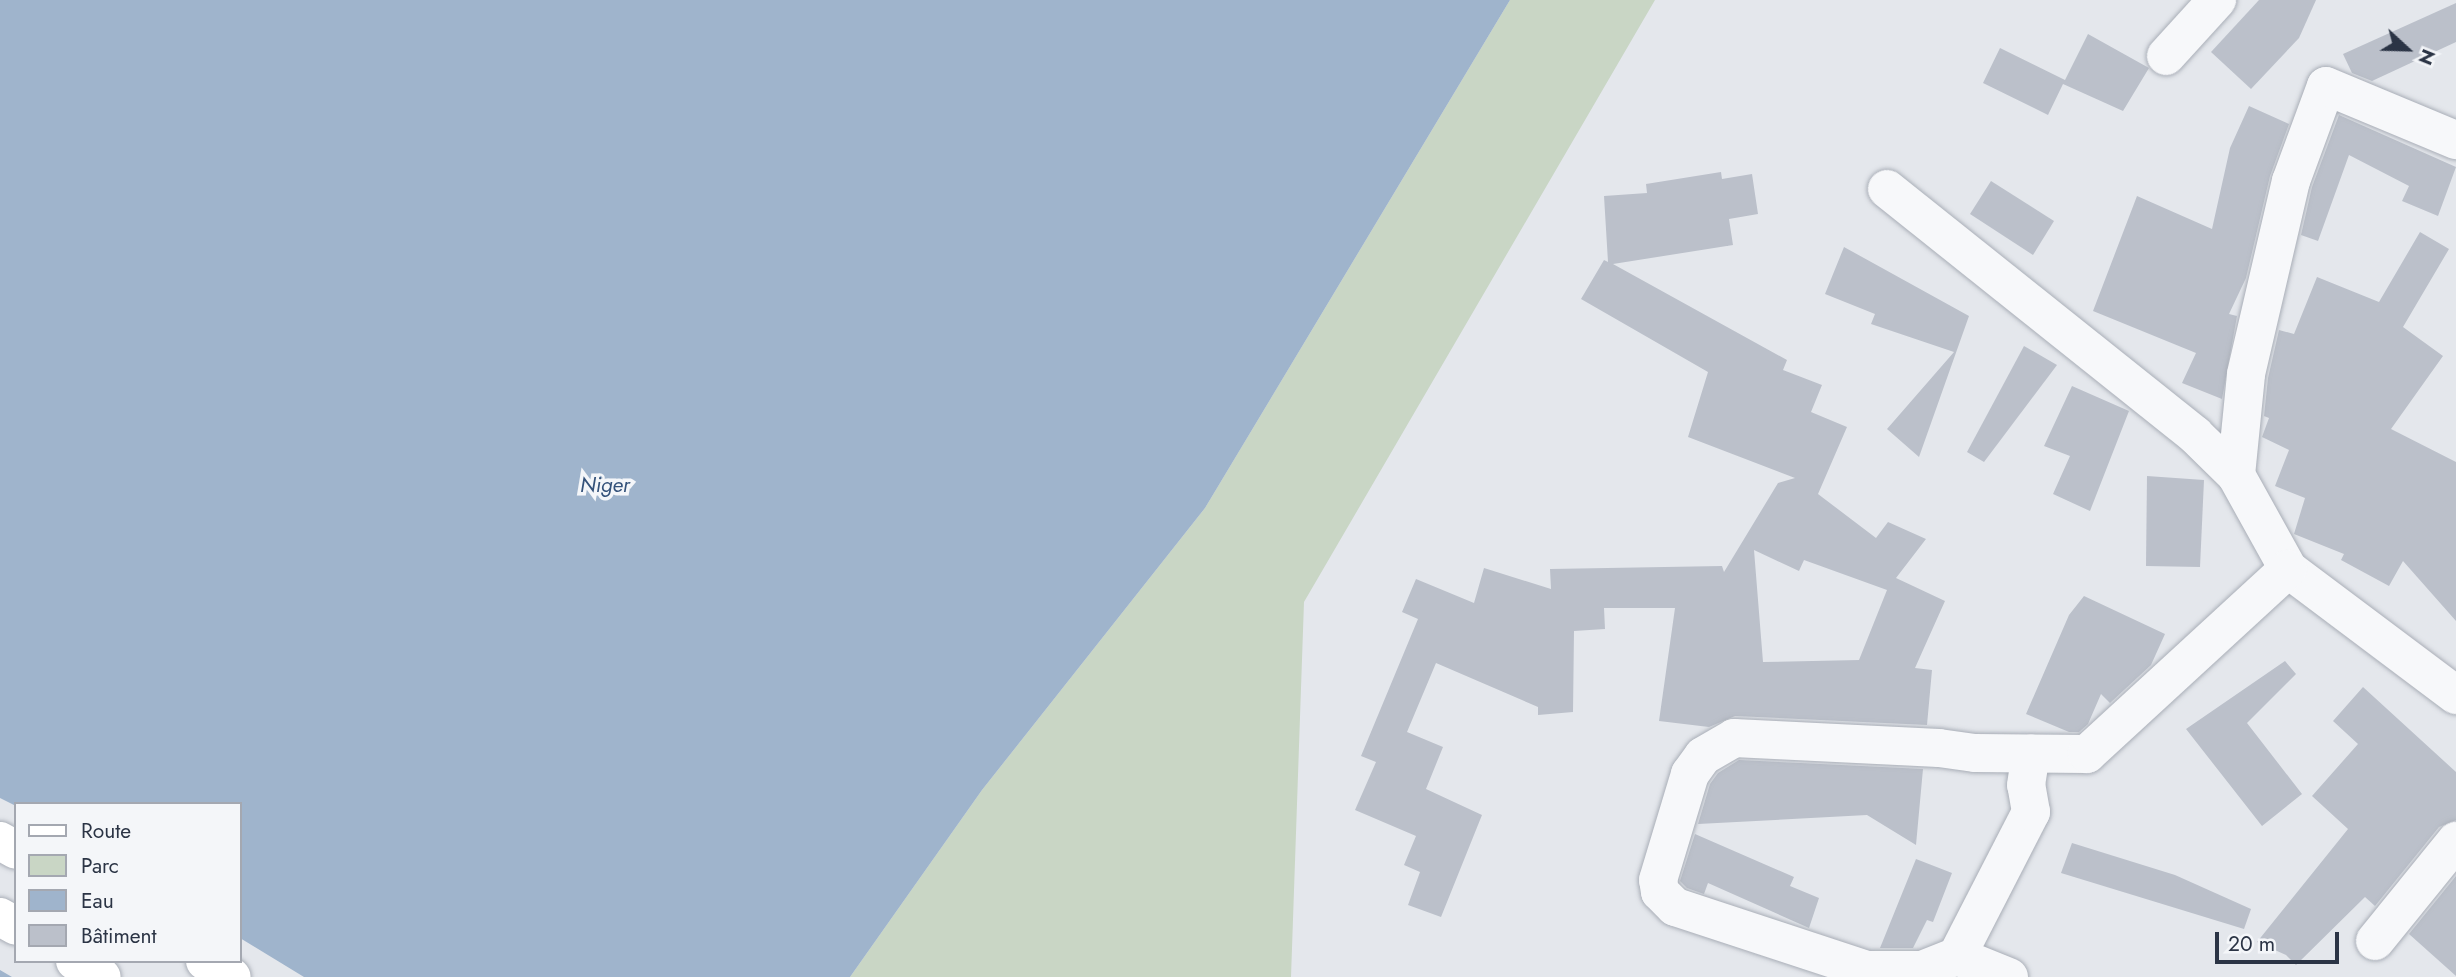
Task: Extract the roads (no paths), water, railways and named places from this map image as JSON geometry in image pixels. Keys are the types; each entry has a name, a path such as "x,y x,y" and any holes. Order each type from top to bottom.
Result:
{"main road":[{"path":"78,963 102,977"},
{"path":"208,963 232,977"}],"street":[{"path":"2166,56 2217,0"},
{"path":"2236,475 2246,374 2291,181 2326,86 2456,140"},
{"path":"1887,189 2152,398 2236,475 2288,569 2456,695"},
{"path":"2031,753 2026,785 2031,811 1957,956 1922,970 1867,970 1675,907 1660,892 1658,880 1690,774 1703,756 1734,738 2087,754 2288,569"},
{"path":"2375,941 2456,841"},
{"path":"1957,956 2009,977"}],"water":[{"name":"Niger","path":"0,0 1510,0 1205,508 982,790 850,977 0,977"}]}
